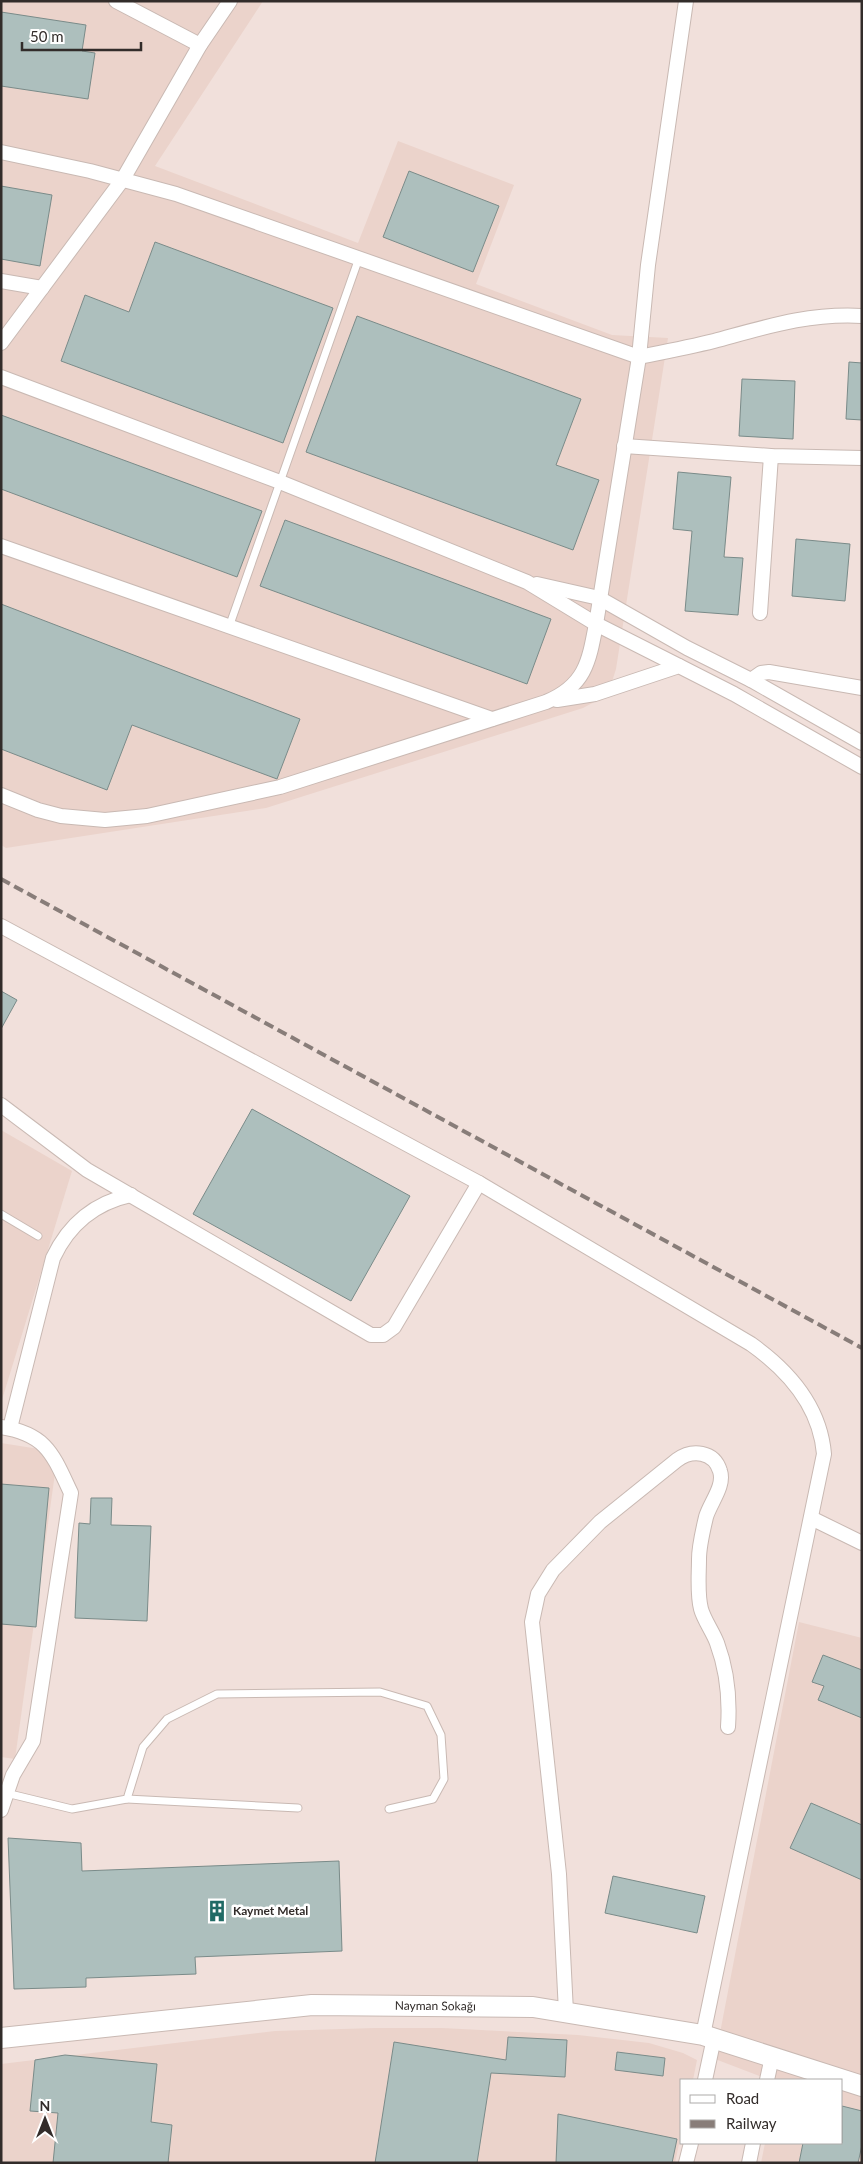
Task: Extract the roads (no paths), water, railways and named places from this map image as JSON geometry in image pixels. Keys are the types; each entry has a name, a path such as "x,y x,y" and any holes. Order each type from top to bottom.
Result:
{"street":[{"path":"116,1 200,45"},
{"path":"1,343 123,179 200,45 230,1"},
{"path":"546,702 567,691 582,675 589,658 596,624 639,357 648,265 686,1"},
{"path":"1,152 123,179 176,194 639,357 712,341 794,319 836,315 862,316"},
{"path":"1,281 42,288"},
{"path":"1,376 280,482 527,582 596,624 734,694 862,767"},
{"path":"624,446 771,456 862,458"},
{"path":"760,613 771,456"},
{"path":"1,546 492,719"},
{"path":"527,582 599,598 687,648 751,680 862,743"},
{"path":"1,796 38,810 61,816 105,820 147,816 280,787 546,702 595,694 679,666"},
{"path":"751,680 761,673 769,672 862,688"},
{"path":"1,926 479,1183 751,1344 780,1368 808,1402 819,1424 824,1454 709,2036 705,2079"},
{"path":"1,1106 87,1170 366,1332 377,1336 389,1332 394,1327 479,1183"},
{"path":"1,1810 6,1793 7,1774 33,1741 71,1492 60,1466 46,1446 26,1432 6,1428 53,1258 58,1247 82,1217 106,1203 131,1195"},
{"path":"566,2012 560,1874 532,1631 534,1603 547,1578 600,1522 677,1460 695,1452 713,1458 721,1474 720,1485 706,1518 699,1557 701,1610 717,1643 723,1661 728,1695 728,1727"},
{"path":"811,1518 862,1543"},
{"name":"Nayman Sokağı","path":"1,2038 312,2005 533,2007 709,2036 840,2079"},
{"path":"767,2079 772,2057"},
{"name":"Nayman Sokağı","path":"843,2080 862,2086"},
{"path":"686,2163 691,2144"},
{"path":"749,2163 753,2144"}],"lane":[{"path":"229,627 359,258"},
{"path":"1,1214 38,1236"},
{"path":"127,1799 143,1747 167,1719 217,1694 380,1692 427,1706 442,1734 444,1779 433,1799 389,1809"},
{"path":"6,1793 72,1809 127,1799 298,1808"}],"railway":[{"path":"1,879 862,1348"}],"place":[{"name":"Kaymet Metal","path":"217,1911"}]}
